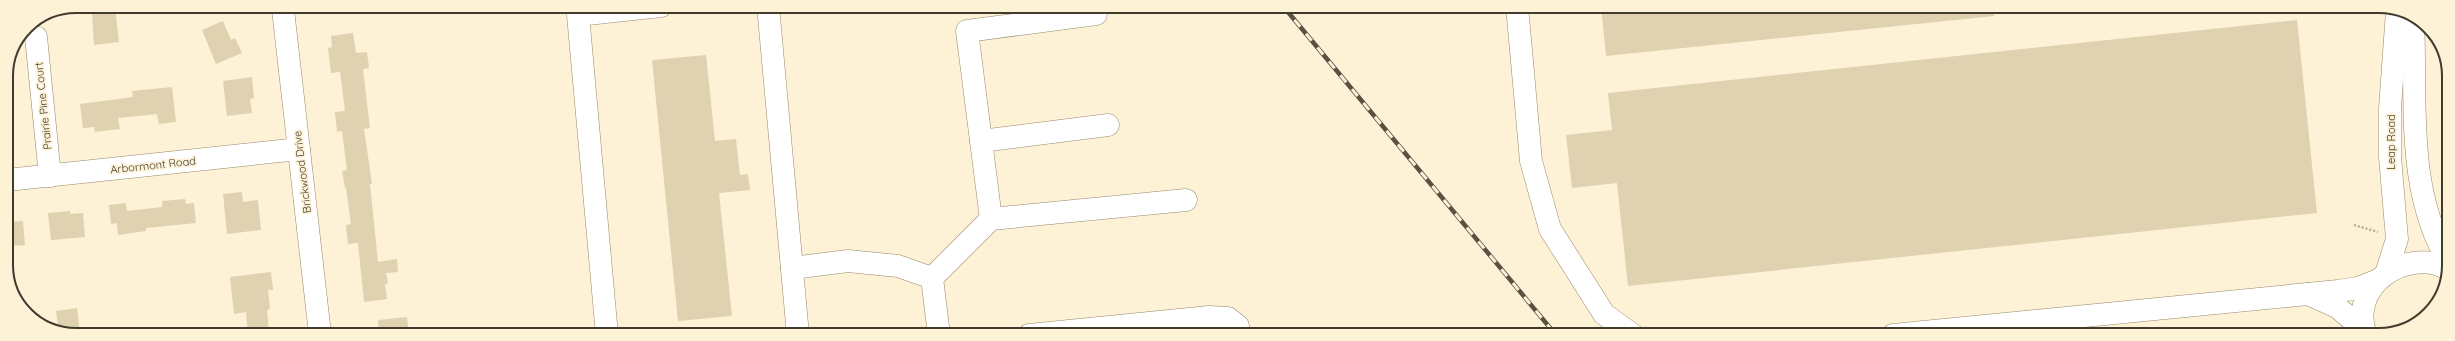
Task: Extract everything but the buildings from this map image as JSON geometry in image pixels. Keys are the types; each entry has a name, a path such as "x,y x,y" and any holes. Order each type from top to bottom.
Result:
{"street":[{"name":"Brickwood Drive","path":"283,13 319,328"},
{"path":"596,13 578,15 606,328"},
{"path":"769,13 797,328"},
{"path":"1518,13 1531,161 1550,229 1604,314 1623,328"},
{"path":"991,219 967,30 1096,14"},
{"name":"Leap Road","path":"2365,328 2364,304 2382,276 2397,239 2390,157 2390,108 2397,16"},
{"path":"2413,23 2414,131 2419,177 2425,204 2436,238 2442,250"},
{"name":"Prairie Pine Court","path":"36,37 50,176"},
{"path":"981,142 1108,125"},
{"name":"Arbormont Road","path":"13,179 299,149"},
{"path":"932,278 991,219 1186,200"},
{"path":"792,268 848,260 898,266 932,278"},
{"path":"1964,328 2358,288 2404,264 2422,261 2442,265"},
{"path":"932,278 938,328"},
{"path":"2307,294 2338,307 2360,328"},
{"path":"1099,328 1209,317 1228,318 1238,326 1238,328"}],"railway":[{"path":"1289,13 1550,328"}]}
